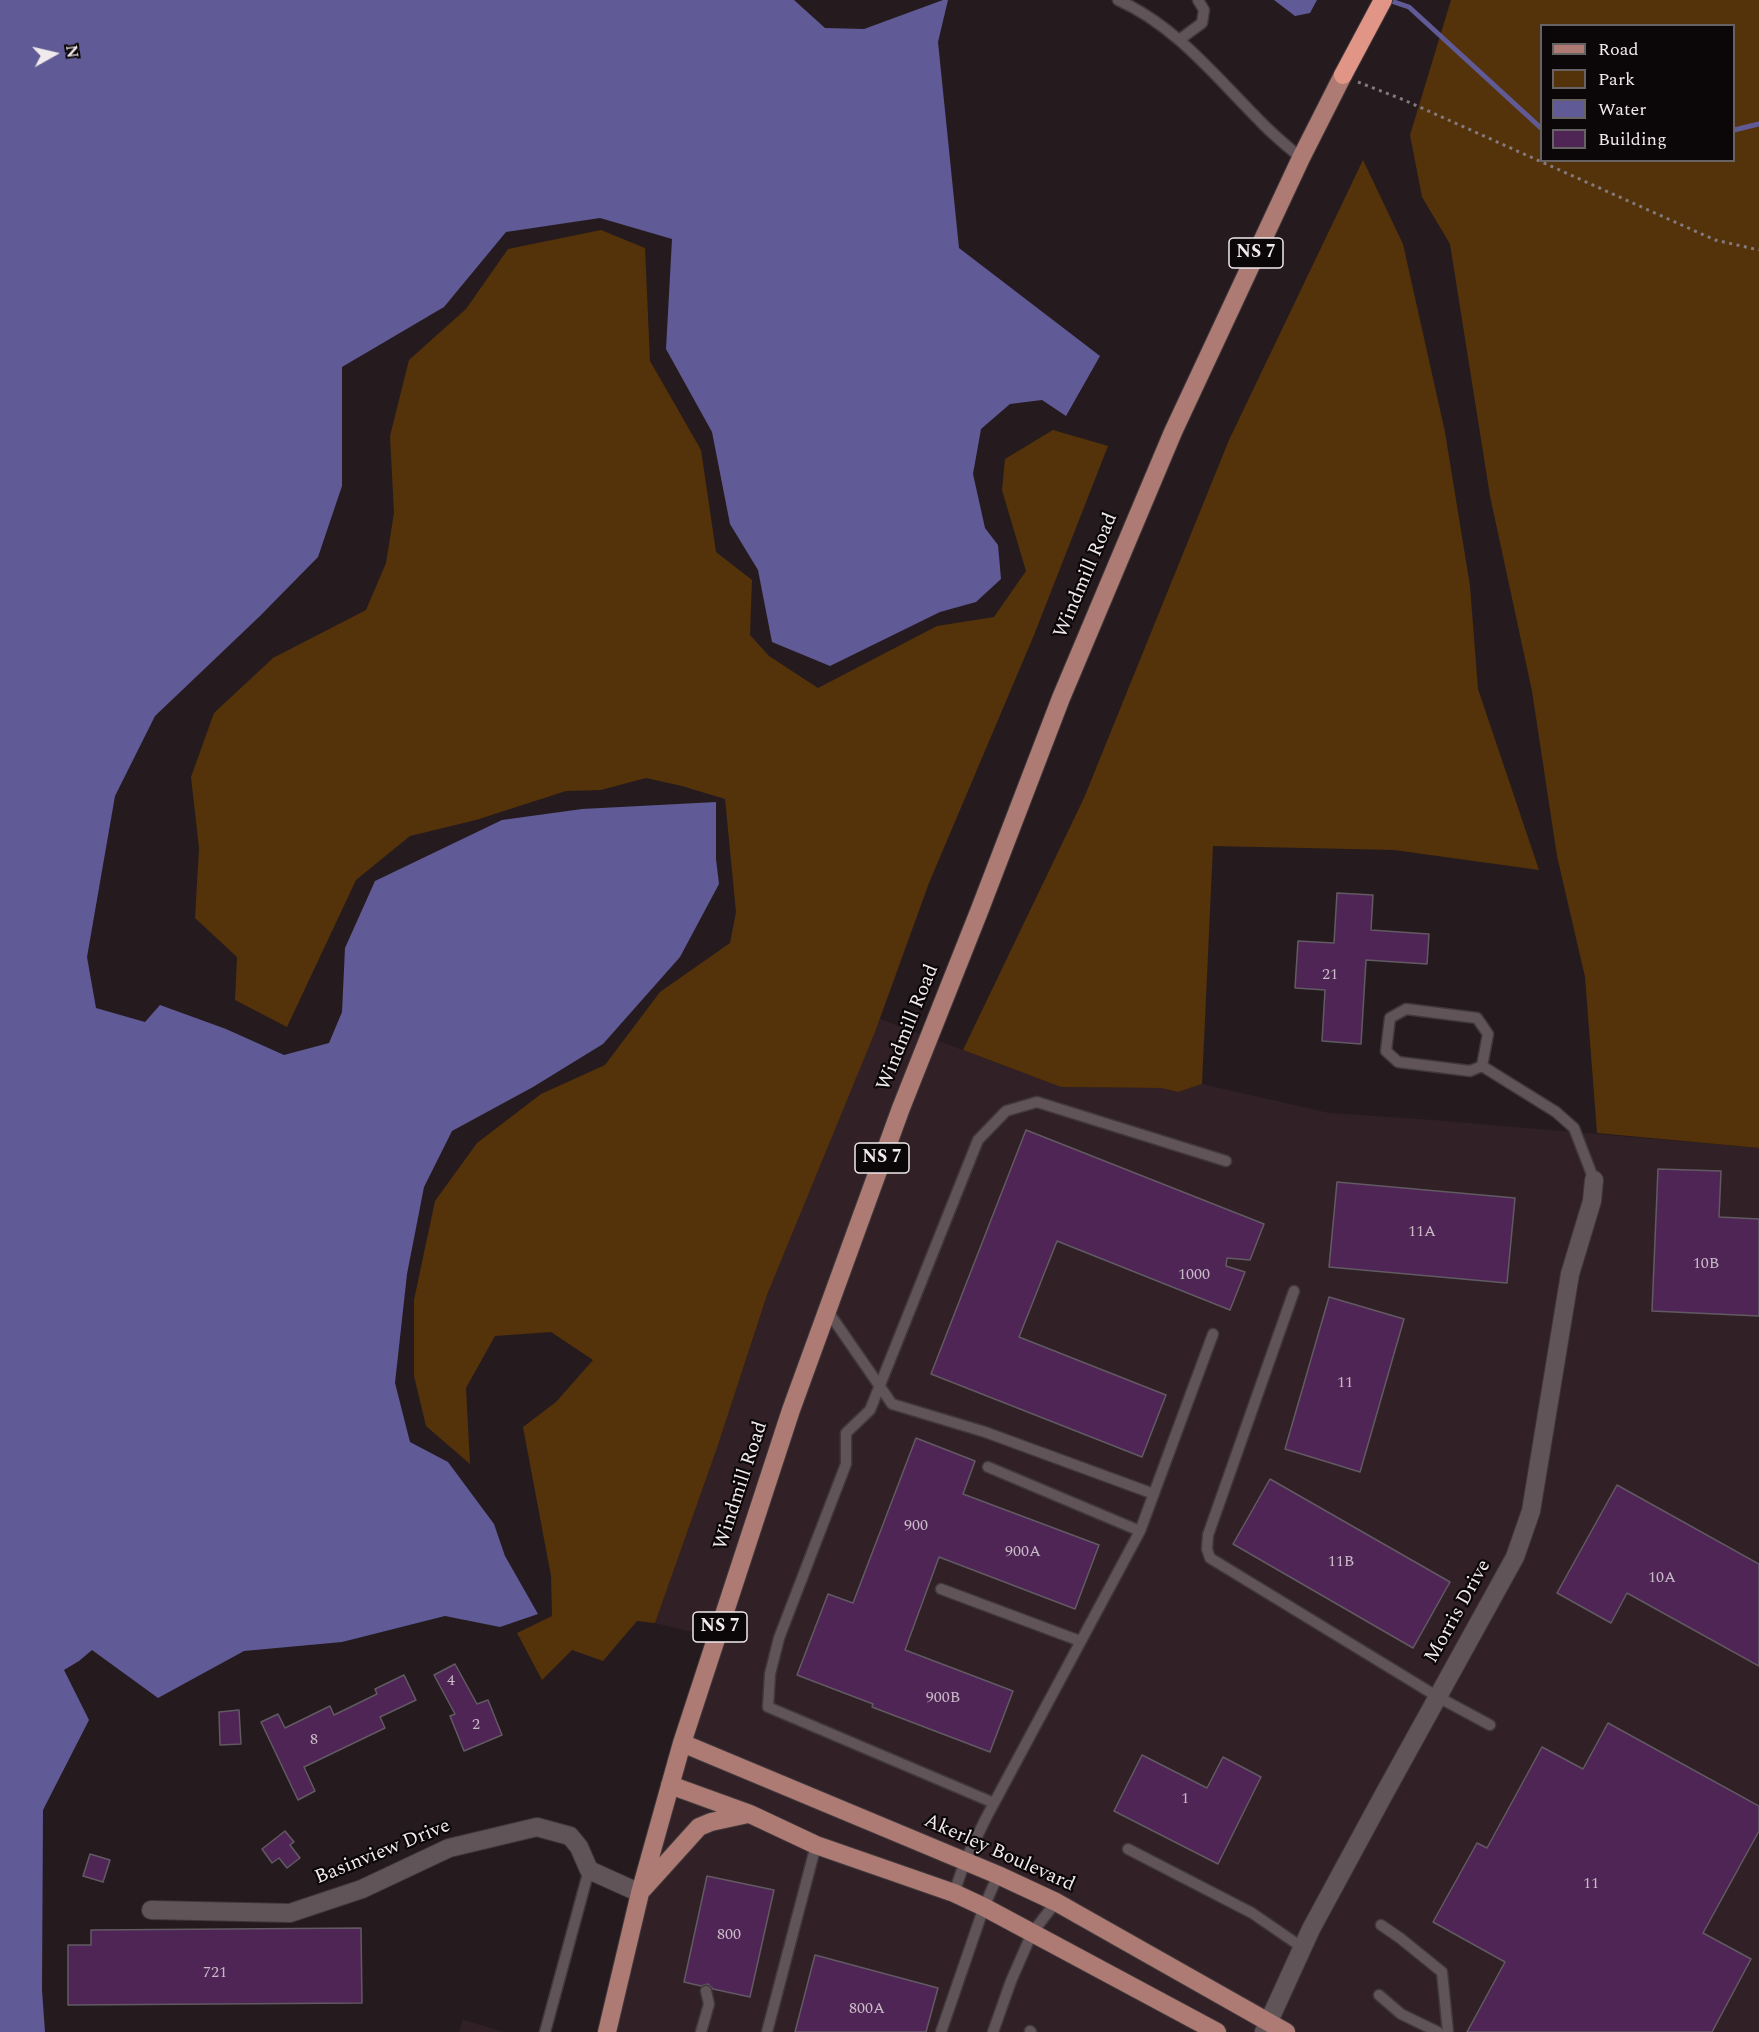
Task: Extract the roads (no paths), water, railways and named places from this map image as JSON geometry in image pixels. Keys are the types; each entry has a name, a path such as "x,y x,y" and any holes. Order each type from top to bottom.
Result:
{"highway":[{"name":"Windmill Road","path":"1342,75 1376,0"},
{"name":"Windmill Road","path":"1342,75 1383,0"}],"main road":[{"name":"Windmill Road","path":"607,2032 640,1893 682,1743 791,1410 901,1108 964,952 1065,687 1173,432 1342,75"},
{"name":"Akerley Boulevard","path":"682,1743 998,1875 1056,1902 1266,2027 1286,2032"},
{"path":"670,1785 750,1814 816,1845 954,1893 1217,2032"},
{"path":"640,1893 699,1827 711,1822 750,1814"}],"street":[{"name":"Morris Drive","path":"1266,2027 1303,1948 1383,1796 1515,1557 1532,1511 1570,1274 1592,1202 1594,1180"},
{"name":"Basinview Drive","path":"151,1910 290,1913 362,1889 449,1848 537,1827 570,1836 579,1847 588,1870"},
{"path":"588,1870 640,1893"}],"lane":[{"path":"1118,0 1139,10 1167,29 1262,124 1301,158"},
{"path":"1179,40 1202,23 1204,10 1198,0"},
{"path":"1406,1009 1477,1018 1488,1034 1482,1066 1470,1071 1398,1062 1386,1051 1390,1018 1406,1009"},
{"path":"1482,1066 1556,1112 1574,1128 1594,1180"},
{"path":"994,1803 768,1707 770,1674 779,1638 846,1464 846,1433 870,1410 880,1388 978,1140 1006,1111 1037,1102 1226,1161"},
{"path":"1294,1291 1208,1535 1207,1549 1210,1558 1438,1697 1490,1725"},
{"path":"827,1311 892,1404 985,1432 1154,1494"},
{"path":"954,1893 965,1862 994,1803 1140,1531 1213,1334"},
{"path":"988,1467 1140,1531"},
{"path":"941,1589 1080,1641"},
{"path":"767,2032 816,1845"},
{"path":"1128,1849 1252,1913 1303,1948"},
{"path":"545,2032 588,1870"},
{"path":"941,2032 984,1907 998,1875"},
{"path":"993,2032 1011,1981 1032,1933 1056,1902"},
{"path":"1381,1925 1442,1972 1448,2032"},
{"path":"701,2032 709,2004 706,1991"},
{"path":"1379,1995 1401,2014 1438,2032"}],"water":[{"path":"0,0 794,0 825,28 864,29 948,0 938,42 959,248 1100,356 1066,416 1042,400 1010,404 981,429 973,474 985,528 998,545 1001,579 976,602 940,612 830,666 772,642 758,570 730,524 712,432 666,349 672,239 600,218 506,232 444,307 342,367 342,486 318,557 155,716 115,796 87,957 96,1008 145,1022 160,1005 226,1029 284,1055 329,1043 342,1012 345,948 375,881 502,820 582,809 716,802 716,859 719,884 680,957 603,1044 533,1087 452,1131 424,1187 407,1274 395,1383 410,1442 448,1462 494,1524 505,1556 538,1614 500,1627 445,1616 342,1642 244,1651 158,1698 92,1650 64,1670 89,1720 43,1810 42,1990 45,2032 0,2032"},
{"path":"1274,0 1317,0 1310,13 1295,16"}],"waterway":[{"path":"1388,0 1409,7 1540,127"},
{"path":"1735,130 1759,124"}]}
